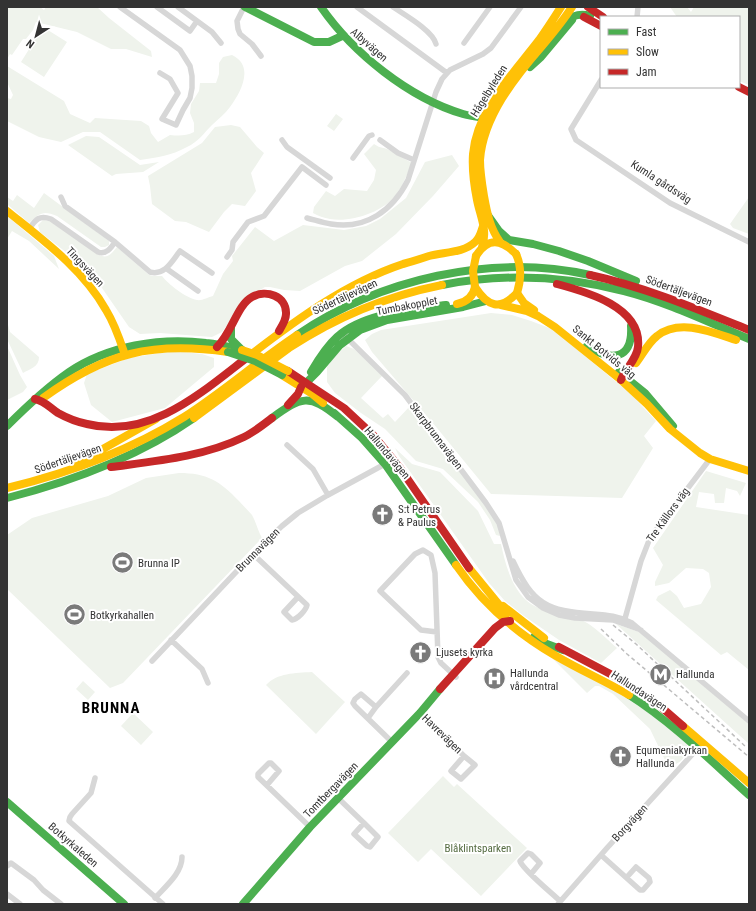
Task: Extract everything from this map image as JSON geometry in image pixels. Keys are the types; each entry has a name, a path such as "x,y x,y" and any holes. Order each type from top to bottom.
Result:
{"main road":[{"path":"244,7 314,42 327,43 342,36"},
{"name":"Albyvägen","path":"321,7 332,25 342,36 371,62 412,90 473,117 488,119"},
{"name":"Hågelbyleden","path":"479,250 485,240 476,194 473,162 475,142 504,85 545,32 561,7"},
{"name":"Hågelbyleden","path":"500,242 491,228 482,187 480,154 488,119 511,86 560,25 572,7"},
{"path":"578,7 600,21"},
{"path":"588,7 602,16"},
{"path":"511,86 530,68 571,17 581,14 590,16"},
{"path":"530,68 539,60 565,27 575,18 586,17 600,25"},
{"path":"740,88 749,92"},
{"name":"Tingsvägen","path":"7,211 72,266 89,285 108,312 123,351"},
{"path":"487,214 498,231 505,238 514,242 545,247 588,261 673,296 702,311"},
{"path":"48,478 112,445 178,406 204,389 317,306 343,291 380,273 403,264 472,245 476,243 483,226"},
{"path":"454,251 479,250 491,242 500,242 514,251 520,266 521,274 517,293 510,301 501,305 490,304 476,292 473,266 479,250"},
{"path":"514,251 527,246 545,247"},
{"name":"Södertäljevägen","path":"7,488 48,478 82,467 114,454 158,432 208,400 278,347 306,328 363,298 387,289 422,279 457,272 494,268 554,270 579,273 611,279 655,293 749,330"},
{"path":"530,277 584,292 613,305 634,323 639,341 636,354 623,377"},
{"path":"99,469 150,445 186,424 214,405 281,354 336,320 382,301 424,288 486,278 530,277 573,281 624,291 653,300 749,339"},
{"name":"Tumbakopplet","path":"304,384 312,378 345,336 359,323 396,312 464,303 471,299 476,292"},
{"name":"Sankt Botvids väg","path":"517,293 527,306 554,322 587,346 623,377 670,429 692,448 710,459 749,471"},
{"path":"220,345 231,328 240,309 248,299 256,294 271,294 276,296 284,304 286,315 281,327 273,337"},
{"name":"Tumbakopplet","path":"296,375 305,374 337,337 345,336 382,322 408,316 461,308 486,301"},
{"name":"Sankt Botvids väg","path":"501,305 527,311 546,321 623,377"},
{"path":"587,346 600,354 607,356 613,356 625,351 632,339 631,325 628,317"},
{"path":"623,377 652,341 657,336 668,330 684,327 697,329 749,344"},
{"path":"231,328 231,339 242,350"},
{"name":"Hallundavägen","path":"7,427 38,400 54,382 81,365 104,354 169,341 201,342 220,345 257,355 343,407 365,426 400,468 474,575 505,612 506,621"},
{"name":"Hallundavägen","path":"211,349 220,345"},
{"name":"Hallundavägen","path":"38,400 123,351 168,347 211,349 228,352 285,373 296,375 311,393 362,438 385,464 467,581 477,593 506,621 525,637 544,649 634,698 661,718 749,795"},
{"name":"Tumbakopplet","path":"304,384 319,359"},
{"path":"320,369 317,378 320,386 343,407"},
{"path":"281,412 298,394 304,384"},
{"path":"62,385 54,394 52,402 55,407 68,417"},
{"path":"38,400 57,412 91,425 116,427 137,425 156,419"},
{"path":"99,469 190,455 214,449 244,437 296,402 304,400 312,400 323,405 338,417"},
{"name":"Södertäljevägen","path":"7,498 51,486 99,469"},
{"path":"477,593 496,616 498,629 510,628 525,637"},
{"name":"Hallundavägen","path":"494,599 529,628 563,650"},
{"name":"Hallundavägen","path":"506,621 512,621 540,641 563,650 616,677 646,695 675,718 749,783"},
{"name":"Tomtbergavägen","path":"243,904 310,828 506,621"},
{"name":"Botkyrkaleden","path":"7,802 124,904"}],"street":[{"path":"120,7 180,50 190,66 192,76 191,93 176,126 162,119 178,93 170,79 160,73"},
{"path":"157,7 190,31 197,21"},
{"path":"178,7 212,32 221,43"},
{"path":"244,7 238,21 238,29 240,34 252,44 261,56"},
{"path":"358,7 447,73"},
{"path":"394,7 435,39 436,44"},
{"path":"464,43 490,7"},
{"path":"307,218 333,225 350,225 379,215 394,203 408,180 439,83 447,73 483,54 491,48 521,7"},
{"name":"Kumla gårdsväg","path":"600,82 572,129 574,136 580,143 670,203 749,242"},
{"path":"353,158 369,136 372,135"},
{"path":"282,140 287,147 330,178"},
{"path":"380,140 398,153 414,160"},
{"path":"227,257 232,250 233,242 248,222 264,216 302,168 326,185"},
{"path":"61,197 65,206 115,242 150,272 157,273 166,269 180,251 212,273"},
{"path":"29,229 37,219 44,217 51,219 101,253 110,249 115,242"},
{"path":"166,269 198,291"},
{"name":"Skarpbrunnavägen","path":"345,336 396,385 412,403 486,503 499,523 508,552 525,584 531,592 547,605 556,610 613,616 641,630 749,721"},
{"path":"287,445 312,469 328,495"},
{"path":"387,451 385,464 392,464 400,468"},
{"name":"Tre Källors väg","path":"624,621 641,561 650,538 710,459"},
{"name":"Brunnavägen","path":"152,661 253,554 282,526 298,513 385,464"},
{"path":"437,632 421,630 380,591 415,554 423,550 431,555 435,573 438,657 441,663 454,676"},
{"path":"253,554 298,597"},
{"path":"171,640 202,669 208,683"},
{"path":"368,718 407,673"},
{"path":"376,707 362,694 352,703 392,742"},
{"name":"Havrevägen","path":"420,712 464,756"},
{"name":"Borgvägen","path":"559,903 703,742"},
{"path":"95,778 90,793 72,814 69,821 155,898 164,904"},
{"path":"267,785 310,828"},
{"path":"338,798 364,823"},
{"path":"601,855 626,877"},
{"path":"155,898 181,866 182,857"},
{"path":"7,866 11,863 34,880 43,890 61,904"},
{"path":"531,874 559,903"},
{"path":"7,894 20,904"}],"green space":[{"path":"7,7 40,7 44,10 46,7 97,7 151,51 152,57 126,49 111,49 77,32 36,22 33,30 26,39 23,39 12,55 10,54 7,59"},
{"path":"670,7 687,7 691,12 694,7 749,7 749,85 740,81 740,16 676,16"},
{"path":"43,27 67,42 44,77 21,62"},
{"path":"232,55 239,60 243,66 244,72 242,87 234,101 226,112 198,140 181,150 170,154 140,160 100,132 83,132 61,142 39,137 7,121 7,98 11,99 13,95 7,82 7,66 64,101 70,114 90,123 95,118 141,121 149,126 151,133 158,142 170,135 179,136 188,134 194,132 194,123 190,113 191,104 199,91 200,83 216,83 219,74 219,63 223,57"},
{"path":"336,114 343,119 334,131 327,126"},
{"path":"231,125 240,127 264,153 251,173 256,191 245,206 232,204 209,232 186,222 175,221 152,204 148,176 202,143 215,127"},
{"path":"86,136 99,137 140,165 159,162 143,172 116,174 112,176 68,145"},
{"path":"374,144 387,149 412,163 403,184 390,202 366,215 356,218 338,220 321,217 313,213 314,207 326,191 335,196 344,189 367,191 374,180 376,170 364,154"},
{"path":"452,155 459,166 433,196 396,234 362,261 345,266 300,291 265,287 241,301 234,316 222,332 212,337 160,333 140,334 129,327 102,288 85,267 40,232 38,225 43,220 50,221 102,256 109,255 117,247 148,274 152,276 162,276 183,294 193,299 201,300 213,296 223,274 233,261 232,256 255,227 274,241 303,225 344,230 366,226 380,219 406,198 425,162"},
{"path":"44,193 109,241 109,245 101,247 52,214 42,214 29,223 7,204 7,197 13,201 17,195 34,208"},
{"path":"749,197 749,234 733,228 730,224"},
{"path":"7,216 54,256 59,269 29,241 12,231 7,239"},
{"path":"491,313 512,315 552,329 631,394 656,421 644,436 653,448 622,498 491,494 372,352 365,340 372,334 381,330"},
{"path":"7,321 10,332 39,357 36,365 23,373 7,339"},
{"path":"7,346 27,387 23,392 7,400"},
{"path":"346,346 354,349 383,375 361,398 383,418 388,414 395,422 411,405 498,523 500,536 496,535 490,520 478,502 443,469 416,461 385,429 335,393 327,382 327,367 335,356"},
{"path":"173,351 202,354 214,358 214,367 165,408 112,422 91,405 84,383 87,374 129,358"},
{"path":"395,448 412,464 440,472 478,511 494,544 501,544 509,573 518,591 525,599 542,609 573,617 587,623 617,648 601,663 559,640 505,601 489,583 399,456"},
{"path":"706,471 746,483 740,496 737,491 726,488 724,503 715,503 714,494 699,492 696,507 749,515 749,670 727,652 721,655 656,600 658,596 670,590 677,596 684,608 701,604 711,587 709,573 703,569 686,568 669,583 655,586 655,582 663,565 653,548"},
{"name":"Brunna IP","path":"189,473 205,477 226,488 252,515 262,538 123,683 110,688 7,589 7,535 32,518 108,496 146,478"},
{"path":"616,624 639,632 749,724 749,744"},
{"path":"553,659 609,687 655,717 687,744 687,750 683,758 676,764 666,762 650,729 613,694 599,686 595,686 587,693"},
{"path":"312,672 345,702 316,734 266,685 275,678 281,676 293,673"},
{"path":"83,681 95,692 88,700 76,689"},
{"path":"133,713 153,732 141,745 121,726"},
{"name":"Blåklintsparken","path":"443,776 454,787 457,784 527,848 481,896 431,849 418,862 388,833"}],"railway":[{"path":"613,625 636,644 746,747"},
{"path":"601,629 627,654 749,757"}],"traffic: fast":[{"path":"245,7 314,42 329,42 342,36"},
{"path":"321,7 349,41 384,72 403,85 443,107 463,114 484,118"},
{"path":"566,22 577,15 590,16"},
{"path":"530,67 541,57 572,20"},
{"path":"487,214 499,231 509,240 533,244 559,251 588,261 636,281"},
{"path":"297,335 329,315 364,299 400,286 438,276 476,270 514,267 552,269 590,275"},
{"path":"442,285 488,279 534,278 557,279 602,286 656,301 749,339"},
{"path":"304,385 340,345 360,330 387,320 463,307 486,301"},
{"path":"311,372 323,353 333,341 348,329 360,323 388,314 446,305"},
{"path":"587,346 604,354 612,356 619,355 628,346 631,337 631,326"},
{"path":"231,328 231,339 242,350"},
{"path":"7,426 36,398 69,372 84,363 117,350 171,341 210,343 242,350"},
{"path":"228,352 255,361 282,375"},
{"path":"619,372 645,393 673,426"},
{"path":"272,418 290,406 298,402 305,401 312,401 320,404 338,417"},
{"path":"334,413 362,438 385,464 456,565"},
{"path":"7,498 80,476 128,456 173,432 194,418"},
{"path":"534,637 563,650"},
{"path":"243,904 310,827 420,713 440,689"},
{"path":"629,695 676,730 749,795"},
{"path":"7,802 124,904"}],"traffic: slow":[{"path":"482,247 484,241 484,229 478,206 473,171 473,154 481,122 498,93 548,28 561,7"},
{"path":"500,242 491,226 484,196 480,160 482,144 494,113 511,84 558,27 572,7"},
{"path":"7,211 61,256 86,281 97,295 109,315 124,352"},
{"path":"249,356 303,316 362,281 403,264 470,246 478,239 483,226"},
{"path":"476,256 485,246 495,242 505,245 516,254"},
{"path":"516,254 520,274 517,293"},
{"path":"475,287 473,271 476,256"},
{"path":"194,418 289,348 325,327 362,309 402,295 442,285"},
{"path":"475,287 485,299 494,304 505,302 517,293 524,303 534,310"},
{"path":"457,304 464,302 469,298 473,294 475,287"},
{"path":"501,305 527,311 555,327 621,380 647,404 670,429 700,453 710,459 749,471"},
{"path":"636,363 648,345 657,336 675,328 696,328 717,333 736,340"},
{"path":"7,488 98,460 163,429 184,417 227,387 268,355 297,335"},
{"path":"43,398 87,370 130,354 176,348 228,352"},
{"path":"242,350 257,355 288,371"},
{"path":"282,375 311,393 323,403"},
{"path":"78,463 156,419"},
{"path":"456,565 477,592 501,616 527,637 565,661 629,695"},
{"path":"469,568 505,612 506,621"},
{"path":"503,606 544,638"},
{"path":"683,726 749,783"}],"traffic: jam":[{"path":"588,7 602,16"},
{"path":"584,17 600,25"},
{"path":"740,88 749,92"},
{"path":"590,275 651,292 749,330"},
{"path":"557,284 597,297 622,312 631,321 637,333 638,347 633,360 621,380"},
{"path":"217,347 227,334 242,306 252,297 258,295 269,294 275,296 283,303 286,316 279,331"},
{"path":"35,399 45,403 61,415 83,423 110,427 132,425 154,419 174,410 194,398 249,356"},
{"path":"288,371 344,408 374,436 400,468 469,568"},
{"path":"288,405 298,394 301,387"},
{"path":"111,467 196,454 228,444 244,437 255,431 272,418"},
{"path":"440,689 495,628 503,622 510,621"},
{"path":"559,647 616,677 660,706 683,726"}],"place":[{"name":"S:t Petrus & Paulus","path":"383,515"},
{"name":"Brunna IP","path":"122,563"},
{"name":"Botkyrkahallen","path":"75,615"},
{"name":"Ljusets kyrka","path":"420,652"},
{"name":"Hallunda","path":"660,674"},
{"name":"Hallunda vårdcentral","path":"494,679"},
{"name":"Equmeniakyrkan Hallunda","path":"621,756"}],"district":[{"name":"BRUNNA","path":"111,708"}]}
